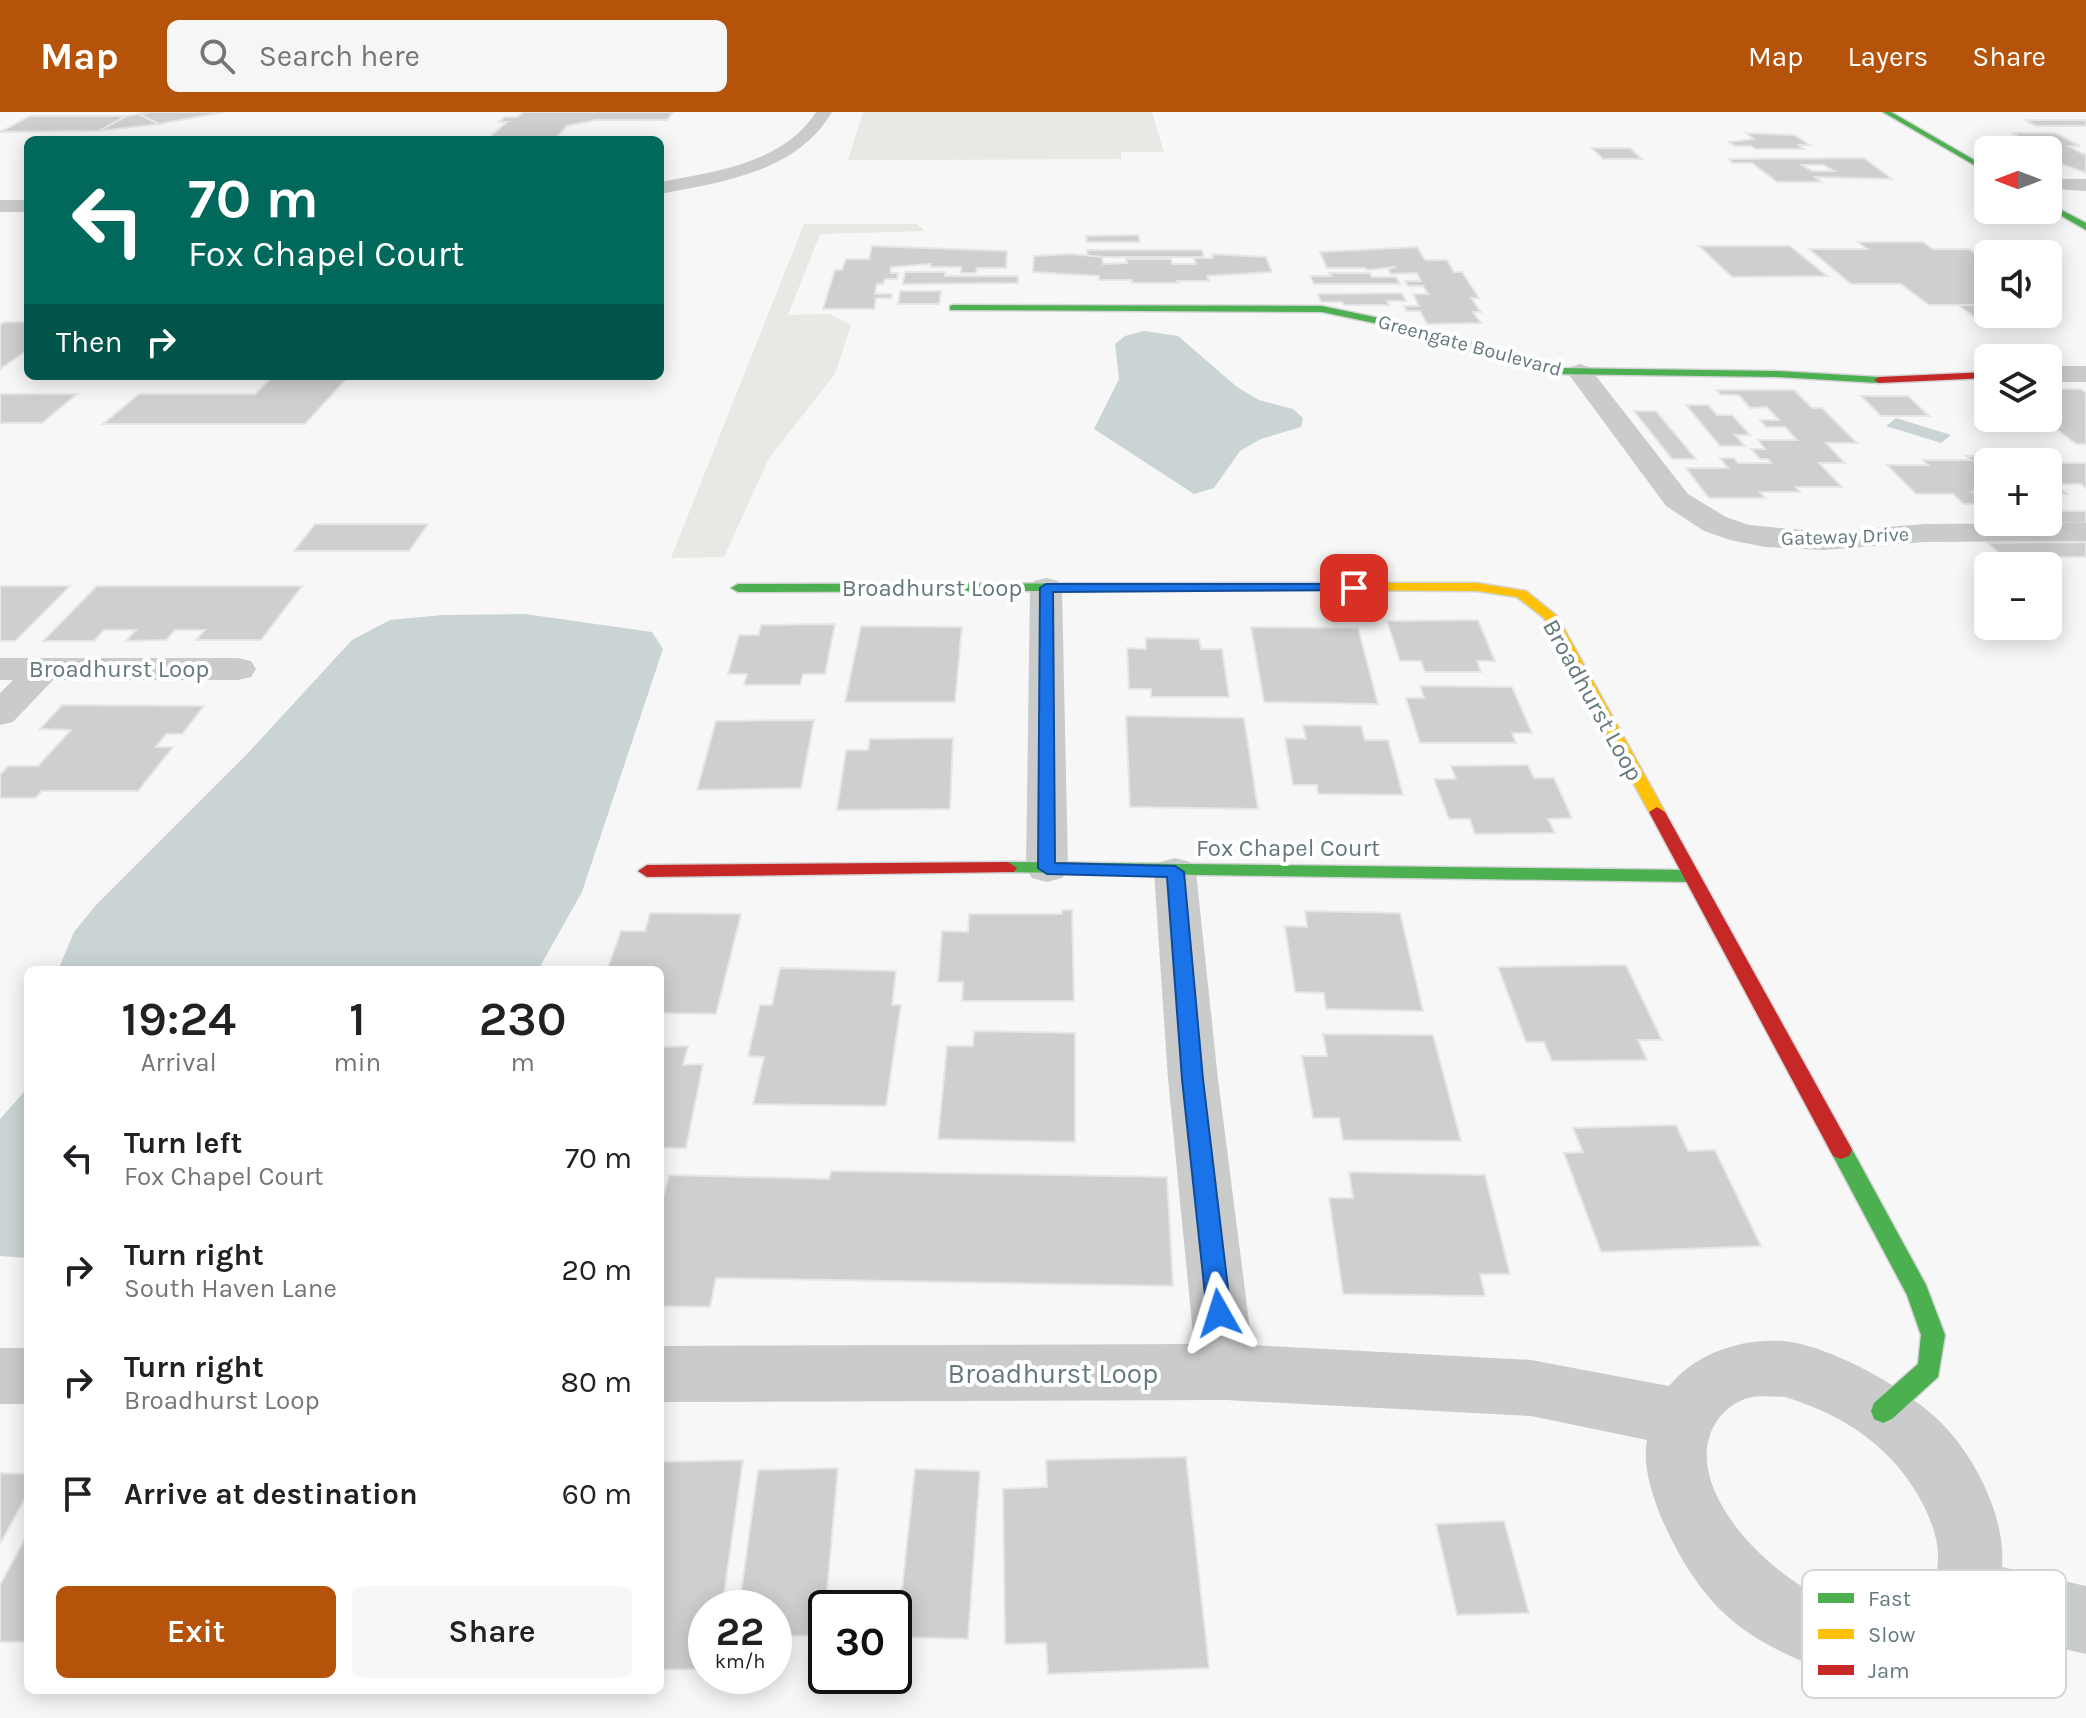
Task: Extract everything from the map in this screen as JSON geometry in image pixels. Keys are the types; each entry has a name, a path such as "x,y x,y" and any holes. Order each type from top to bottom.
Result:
{"street":[{"path":"664,187 743,168 786,151 809,136 824,112"},
{"path":"1886,112 1974,163"},
{"path":"2062,184 2086,194"},
{"path":"0,206 24,206"},
{"path":"2062,213 2086,227"},
{"name":"Greengate Boulevard","path":"953,308 1322,309 1395,324 1556,371 1776,374 1888,381 1974,376"},
{"name":"Gateway Drive","path":"1580,372 1677,500 1715,524 1741,533 1765,538 1824,541 1925,533 2086,532"},
{"path":"2062,374 2086,374"},
{"name":"Broadhurst Loop","path":"738,588 1477,587 1521,594 1550,616 1918,1292 1933,1335 1929,1369 1883,1411"},
{"path":"1046,588 1047,868"},
{"name":"Broadhurst Loop","path":"0,669 238,669"},
{"path":"0,714 43,669"},
{"name":"Fox Chapel Court","path":"647,871 1047,868 1175,872 1689,876"},
{"path":"1175,872 1193,1079 1226,1372"},
{"path":"1802,1626 1752,1594 1712,1551 1686,1504 1675,1458 1682,1418 1704,1388 1740,1371 1785,1369 1835,1383 1883,1411 1926,1451 1957,1498 1971,1547 1970,1570"},
{"name":"Broadhurst Loop","path":"664,1374 1226,1372 1531,1388 1682,1418"},
{"path":"0,1376 24,1376"},
{"path":"2066,1615 2086,1620"}],"shaded area":[{"path":"863,112 1152,112 1164,152 1121,152 1121,159 848,160"},
{"path":"804,224 917,224 925,231 820,234 788,315 829,314 851,325 835,374 769,458 724,557 671,558"},
{"path":"1144,331 1178,336 1237,387 1259,400 1293,409 1303,418 1301,427 1261,439 1240,451 1214,488 1194,494 1094,429 1119,379 1115,344 1125,336"},
{"path":"1896,418 1951,435 1941,443 1886,426"},
{"path":"525,614 652,632 663,649 582,892 540,966 60,966 74,932 96,905 247,754 352,640 390,620 443,615"},
{"path":"24,1092 24,1258 0,1256 0,1119"}],"building":[{"path":"224,112 159,124 139,114"},
{"path":"524,112 673,112 667,120 596,120 567,126 558,136 491,136 507,122 499,122 504,117 517,117"},
{"path":"139,114 159,124 99,131 126,116"},
{"path":"30,116 126,116 99,131 0,132"},
{"path":"2025,120 2086,120 2086,126 2036,126"},
{"path":"1746,133 1794,135 1810,145 1799,145 1804,149 1756,149 1729,142 1754,139"},
{"path":"2012,133 2055,133 2061,136 2018,136"},
{"path":"2062,137 2080,146 2068,146 2086,155 2086,173 2062,164"},
{"path":"1592,148 1630,148 1642,159 1603,159"},
{"path":"1864,158 1892,179 1815,177 1821,182 1777,182 1752,163 1733,163 1729,159","holes":["1802,165 1824,165 1834,171 1812,171"]},
{"path":"1138,235 1140,242 1087,242 1086,236"},
{"path":"1858,242 1923,242 1933,249 1969,249 1974,252 1974,305 1929,305 1901,284 1851,284 1809,249 1867,249"},
{"path":"872,246 1007,251 1006,268 977,268 976,273 961,273 961,267 931,267 931,264 891,267 890,273 898,273 897,279 885,279 883,284 877,284 875,294 892,294 891,298 876,298 874,309 823,309 835,270 842,270 846,259 869,259"},
{"path":"1699,246 1790,246 1827,276 1732,277"},
{"path":"1417,247 1425,260 1447,260 1454,272 1462,272 1479,298 1471,298 1481,312 1473,312 1481,323 1427,324 1420,311 1407,311 1404,306 1419,306 1413,294 1428,294 1423,286 1408,286 1405,281 1421,281 1417,273 1391,274 1388,269 1396,267 1367,270 1327,268 1320,252"},
{"path":"1087,250 1202,250 1204,257 1088,257"},
{"path":"1072,254 1102,257 1103,264 1127,263 1126,259 1171,259 1172,264 1196,264 1194,258 1213,258 1212,254 1266,257 1272,272 1207,276 1209,281 1132,283 1132,280 1099,280 1099,276 1033,272 1034,256"},
{"path":"905,272 945,272 945,276 1018,276 1018,283 903,284"},
{"path":"1329,273 1370,273 1372,277 1396,277 1400,284 1314,284 1310,276 1331,276"},
{"path":"900,291 941,291 939,304 898,304"},
{"path":"1402,293 1406,301 1387,301 1389,305 1321,302 1318,294"},
{"path":"1958,305 1974,305 1973,316"},
{"path":"4,322 24,322 24,353 0,369 0,325"},
{"path":"269,380 345,380 305,424 103,424 139,394 255,394"},
{"path":"2062,389 2081,389 2086,393 2086,444 2076,444 2060,432"},
{"path":"1717,390 1794,390 1812,408 1822,408 1857,443 1826,443 1845,463 1819,463 1842,487 1796,487 1800,492 1760,492 1765,498 1709,498 1686,468 1728,468 1720,458 1734,458 1738,463 1771,463 1768,459 1760,459 1751,449 1765,449 1758,440 1797,440 1785,427 1766,427 1760,420 1779,420 1767,407 1750,408 1739,395 1721,395"},
{"path":"0,394 77,394 42,423 0,423"},
{"path":"1861,396 1908,396 1929,416 1881,416"},
{"path":"1686,405 1708,405 1717,415 1732,415 1750,435 1735,435 1745,446 1720,446"},
{"path":"1634,411 1656,411 1696,459 1672,459"},
{"path":"1966,456 1974,456 1974,504 1964,504 1953,494 1916,494 1887,465 1928,465 1923,460 1971,460"},
{"path":"2062,463 2086,463 2086,488 2081,484 2062,484"},
{"path":"2062,511 2086,511 2086,524 2062,523"},
{"path":"315,524 428,524 409,551 294,551"},
{"path":"2086,542 2086,557 2062,557 2062,552 1998,552 1988,543"},
{"path":"0,586 70,586 15,641 0,641"},
{"path":"97,586 302,586 261,640 196,640 205,630 175,630 166,640 126,641 136,630 104,630 94,641 43,641"},
{"path":"1478,620 1495,661 1477,661 1481,672 1425,672 1421,661 1400,661 1387,621"},
{"path":"835,624 825,674 803,674 800,685 744,685 747,674 728,674 739,635 759,635 761,625"},
{"path":"861,626 962,627 955,702 845,702"},
{"path":"1251,627 1358,628 1378,704 1264,702"},
{"path":"1146,638 1199,639 1201,649 1222,649 1229,697 1151,697 1151,689 1129,689 1127,648 1146,649"},
{"path":"1420,686 1512,687 1532,733 1512,733 1516,743 1420,743 1406,698 1424,698"},
{"path":"62,705 204,706 182,734 166,734 156,747 173,747 138,791 42,791 35,798 0,798 0,775 8,766 38,766 71,730 40,729"},
{"path":"1126,716 1244,718 1258,809 1130,807"},
{"path":"814,720 801,788 697,790 716,721"},
{"path":"1303,725 1361,726 1365,740 1388,740 1403,795 1318,794 1317,785 1293,785 1285,738 1306,739"},
{"path":"953,738 950,809 837,810 846,750 868,750 870,739"},
{"path":"1528,765 1534,778 1554,778 1572,818 1548,819 1555,833 1475,834 1470,819 1449,819 1434,779 1456,779 1451,766"},
{"path":"1062,910 1072,910 1074,1001 962,1001 963,982 938,982 942,931 968,932 969,914 1062,914"},
{"path":"1305,911 1400,913 1423,1011 1326,1009 1324,993 1295,992 1285,926 1307,927"},
{"path":"650,913 741,914 716,1014 664,1013 664,966 608,966 621,931 645,931"},
{"path":"1626,965 1662,1040 1638,1040 1647,1060 1552,1061 1544,1042 1526,1042 1498,967"},
{"path":"780,968 896,971 892,1005 901,1005 886,1106 753,1104 764,1057 748,1056 760,1005 772,1005"},
{"path":"974,1031 1075,1033 1075,1142 938,1139 947,1046 973,1046"},
{"path":"1323,1034 1433,1035 1461,1141 1343,1140 1339,1118 1313,1118 1302,1056 1327,1056"},
{"path":"688,1046 683,1065 703,1064 686,1148 664,1148 664,1047"},
{"path":"1676,1125 1688,1151 1715,1150 1761,1246 1601,1252 1564,1153 1583,1152 1573,1128"},
{"path":"831,1171 1167,1177 1173,1286 716,1278 710,1307 664,1306 664,1194 669,1175 829,1179"},
{"path":"1349,1172 1485,1175 1510,1274 1480,1274 1485,1296 1343,1294 1329,1198 1353,1198"},
{"path":"1186,1457 1209,1668 1048,1674 1046,1643 1005,1644 1003,1489 1047,1487 1046,1460"},
{"path":"743,1460 725,1590 688,1590 688,1669 664,1670 664,1462"},
{"path":"838,1468 827,1590 808,1590 808,1636 792,1636 792,1590 741,1590 758,1470"},
{"path":"915,1469 980,1471 968,1639 912,1637 912,1590 902,1590"},
{"path":"0,1473 24,1474 24,1500 0,1544"},
{"path":"1504,1521 1529,1613 1457,1615 1436,1524"},
{"path":"24,1540 24,1642 0,1642 0,1585"}],"traffic: fast":[{"path":"1886,112 1974,163"},
{"path":"2062,213 2086,227"},
{"path":"953,308 1322,309 1395,324 1556,371 1776,374 1879,380"},
{"path":"738,588 1327,587"},
{"path":"1008,868 1689,876"},
{"path":"1841,1150 1918,1292 1933,1335 1929,1369 1883,1411"}],"traffic: slow":[{"path":"1327,587 1477,587 1521,594 1550,616 1657,812"}],"traffic: jam":[{"path":"1879,380 1974,376"},
{"path":"1657,812 1841,1150"},
{"path":"647,871 1008,868"}],"route":[{"path":"1219,1313 1193,1079 1175,872 1047,868 1046,588 1354,588"}]}
